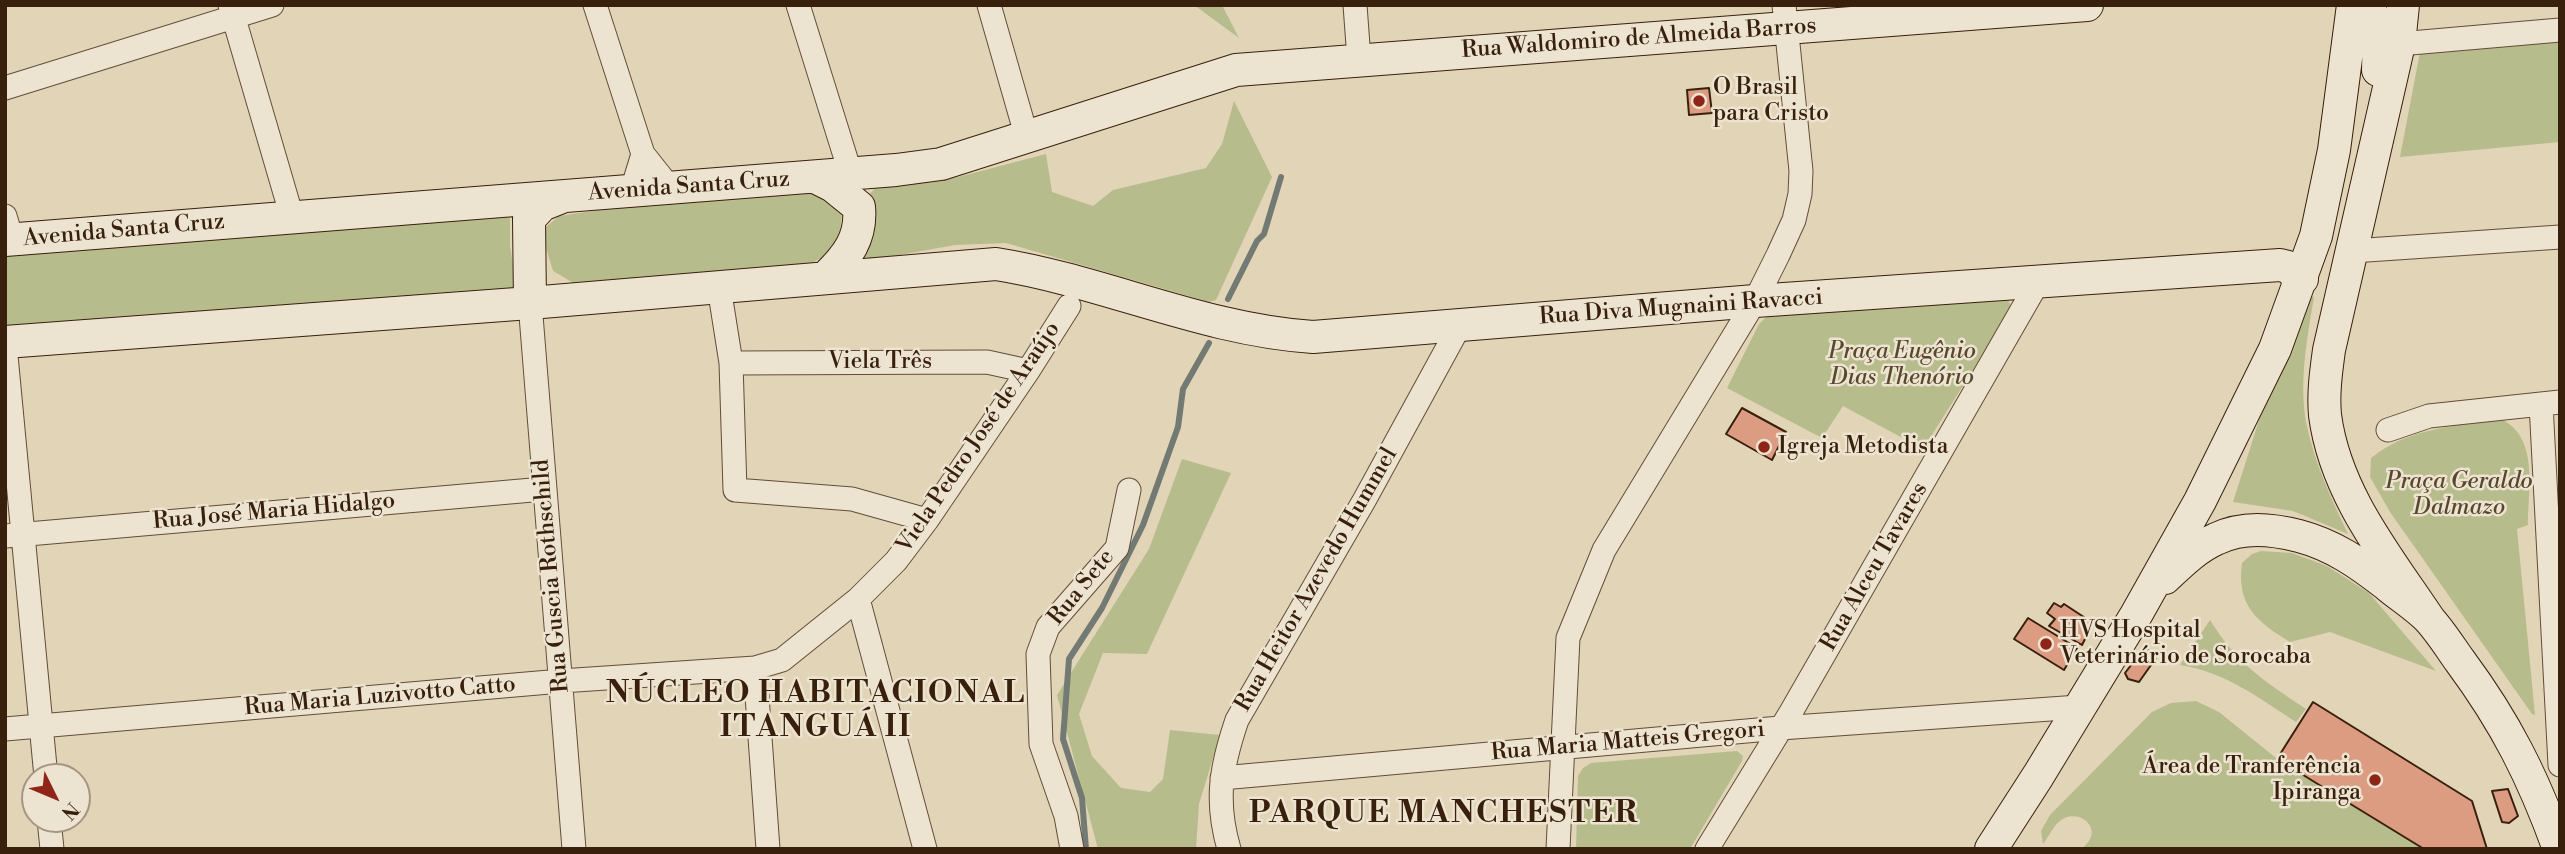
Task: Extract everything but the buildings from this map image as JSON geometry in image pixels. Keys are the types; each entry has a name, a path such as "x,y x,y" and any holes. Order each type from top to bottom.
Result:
{"main road":[{"name":"Rua Waldomiro de Almeida Barros","path":"1359,59 1785,17 2087,5"},
{"path":"1991,849 2136,615 2200,500 2269,360 2302,279 2316,236 2334,150 2353,5"},
{"path":"2360,210 2380,52 2379,33 2368,5"},
{"path":"2403,5 2399,44 2329,350 2324,381 2325,413 2330,440 2349,495 2429,619 2508,732 2533,783 2559,849"},
{"name":"Avenida Santa Cruz","path":"7,232 292,217 817,178 941,164 1236,70 1359,59"},
{"path":"826,277 841,263 854,242 860,221 851,175"},
{"path":"817,178 833,186 859,207"},
{"path":"530,303 529,219 542,205 567,195"},
{"path":"529,219 535,267 548,281 574,299"},
{"path":"5,344 996,264 1066,292"},
{"name":"Rua Diva Mugnaini Ravacci","path":"1066,292 1192,316 1273,335 1313,337 1755,301 2280,265 2288,267 2302,279"},
{"path":"2136,615 2164,579 2198,549 2232,533 2266,530 2309,539 2339,551 2360,564 2429,619"}],"street":[{"path":"5,88 232,11 271,5"},
{"path":"595,5 643,154 670,188"},
{"path":"798,5 851,175"},
{"path":"989,5 1027,138"},
{"path":"1355,5 1359,59"},
{"path":"232,11 292,217"},
{"path":"1558,849 1568,638 1604,550 1755,301 1794,220 1800,194 1801,171 1785,17"},
{"path":"2399,44 2560,30"},
{"path":"632,190 643,154"},
{"path":"2352,251 2560,237"},
{"name":"Rua Alceu Tavares","path":"1707,849 1791,712 2038,282"},
{"path":"719,287 731,363 734,490 852,499 927,520"},
{"name":"Viela Pedro José de Araújo","path":"755,668 782,660 858,599 896,561 1028,371 1066,292"},
{"name":"Rua Guscia Rothschild","path":"530,303 574,849"},
{"name":"Rua Heitor Azevedo Hummel","path":"1229,849 1222,826 1220,801 1225,755 1237,720 1365,499 1460,325"},
{"path":"5,344 14,535 45,763"},
{"name":"Viela Três","path":"731,363 987,362 1028,371"},
{"path":"2388,430 2429,416 2550,403 2560,765"},
{"name":"Rua José Maria Hidalgo","path":"14,535 544,489"},
{"name":"Rua Sete","path":"1073,849 1066,816 1041,744 1038,654 1048,627 1116,548 1129,490"},
{"path":"858,599 925,849"},
{"path":"755,668 768,849"},
{"name":"Rua Maria Luzivotto Catto","path":"5,729 561,681 755,668"},
{"name":"Rua Maria Matteis Gregori","path":"1222,778 1780,728 2079,707"},
{"path":"2035,710 2054,727 2056,744"}],"green space":[{"path":"1194,5 1222,5 1239,38"},
{"path":"2560,40 2560,142 2400,157 2420,52"},
{"path":"1234,101 1272,177 1216,300 1209,302 1006,243 955,245 855,263 868,196 876,187 958,177 1046,154 1052,192 1093,206 1113,190 1206,168 1222,144"},
{"path":"802,190 829,196 842,214 834,247 806,266 577,285 553,271 545,245 546,227 559,216 620,207"},
{"path":"499,212 510,218 510,246 516,285 510,291 499,294 202,311 5,328 5,254"},
{"path":"2311,296 2314,297 2304,375 2306,422 2318,466 2348,534 2293,511 2233,502 2267,395"},
{"name":"Praça Eugênio Dias Thenório","path":"2007,298 2011,306 2007,316 1923,449 1843,406 1822,438 1727,388 1759,324 1776,313"},
{"name":"Praça Geraldo Dalmazo","path":"2503,420 2522,440 2529,467 2528,525 2517,529 2535,715 2390,512 2370,477 2371,458 2401,440 2434,430"},
{"path":"1182,459 1231,473 1147,654 1103,653 1079,714 1092,756 1121,788 1150,792 1163,779 1170,730 1220,735 1199,804 1196,849 1098,849 1057,695 1149,549"},
{"path":"2261,551 2292,553 2327,566 2369,593 2436,671 2330,632 2290,642 2278,635 2251,611 2242,590 2242,563 2252,554"},
{"path":"2210,620 2241,660 2264,680 2306,709 2296,722 2227,680 2212,673 2180,665"},
{"path":"2196,701 2219,712 2281,762 2426,849 2081,849 2089,842 2091,828 2082,818 2075,816 2057,823 2043,844 2041,831 2050,815 2152,712 2171,703"},
{"path":"1737,751 1743,756 1742,761 1690,849 1576,849 1578,776 1583,768 1591,763"}],"waterway":[{"path":"1228,299 1257,241 1264,234 1281,177"},
{"path":"1086,849 1082,798 1063,739 1069,659 1102,608 1143,525 1178,427 1183,389 1209,343"}],"place":[{"name":"O Brasil para Cristo","path":"1699,101"},
{"name":"Igreja Metodista","path":"1764,447"},
{"name":"HVS Hospital Veterinário de Sorocaba","path":"2046,644"},
{"name":"Área de Tranferência Ipiranga","path":"2375,780"}],"district":[{"name":"NÚCLEO HABITACIONAL ITANGUÁ II","path":"816,712"},
{"name":"PARQUE MANCHESTER","path":"1444,815"}]}
